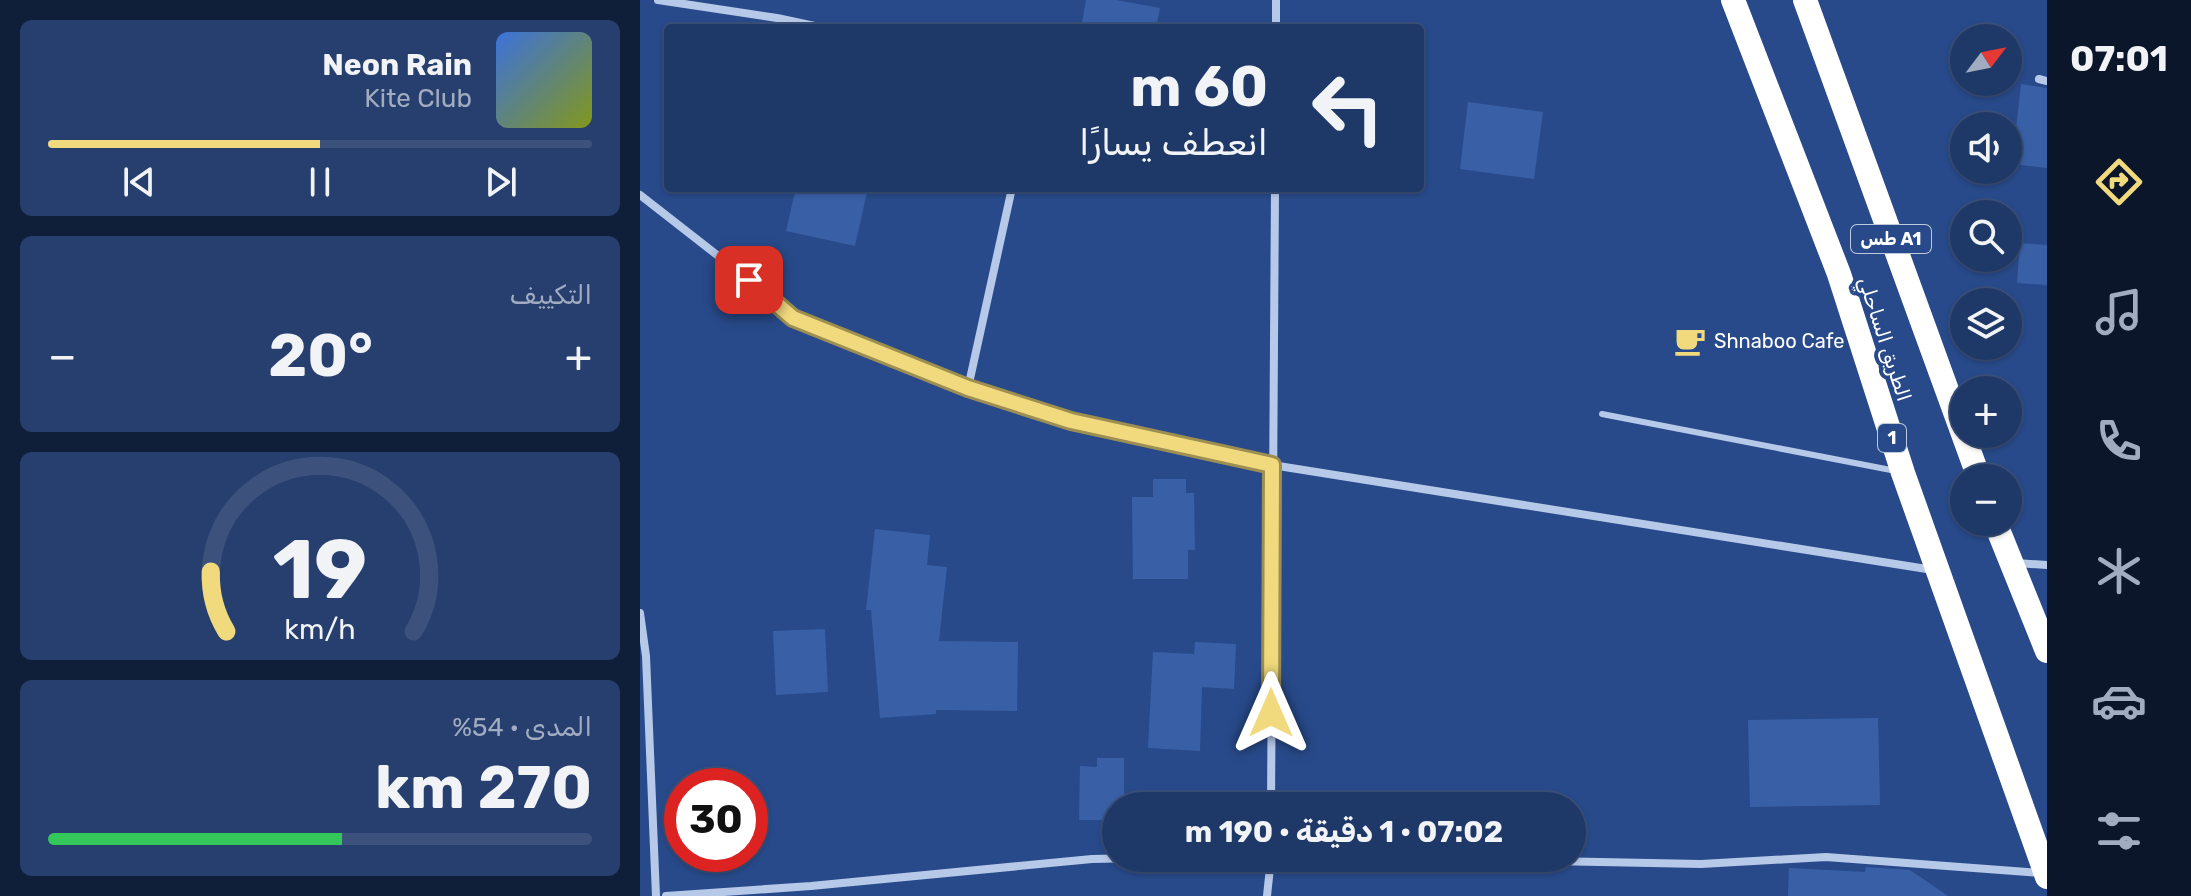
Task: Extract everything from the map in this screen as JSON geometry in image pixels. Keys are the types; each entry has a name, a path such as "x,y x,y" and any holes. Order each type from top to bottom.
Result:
{"highway":[{"name":"الطريق الساحلي","path":"1733,0 1839,274 1903,473 2046,875"},
{"name":"الطريق الساحلي","path":"1805,0 1974,464"},
{"path":"2000,536 2047,651"}],"street":[{"path":"658,0 805,24"},
{"path":"1276,0 1276,24"},
{"path":"968,388 1011,192"},
{"path":"1271,792 1275,192"},
{"path":"640,195 793,318 968,388 1071,421 1272,465 1940,571"},
{"path":"2010,562 2047,565"},
{"path":"640,613 646,656 656,896"},
{"path":"1586,862 1701,864 1826,857 2046,875"},
{"path":"666,896 1102,859"},
{"path":"1267,896 1270,872"}],"lane":[{"path":"1602,414 1903,473"}],"building":[{"path":"1086,0 1116,0 1160,8 1157,24 1082,24"},
{"path":"2022,84 2047,88 2047,168 2022,165 2022,112 2018,112"},
{"path":"1468,102 1543,112 1534,179 1460,169"},
{"path":"795,192 867,192 855,246 786,231"},
{"path":"2022,243 2047,245 2047,285 2017,283 2018,272 2022,272"},
{"path":"1153,479 1186,479 1186,493 1194,493 1195,550 1188,550 1188,579 1133,579 1132,497 1153,497"},
{"path":"875,529 930,535 927,565 947,567 939,641 1018,642 1017,711 936,710 936,714 880,718 871,610 866,610"},
{"path":"825,629 828,692 776,695 773,631"},
{"path":"1195,642 1236,644 1234,689 1202,687 1200,751 1148,748 1153,652 1194,654"},
{"path":"1878,718 1880,805 1750,807 1748,720"},
{"path":"1097,758 1124,758 1124,792 1102,792 1102,820 1079,820 1080,766 1097,767"},
{"path":"1866,867 1910,870 1948,896 1788,896 1789,868 1865,872"}],"place":[{"name":"Shnaboo Cafe","path":"1690,341"}],"route":[{"path":"749,280 793,318 968,388 1071,421 1272,465 1271,713"}]}
